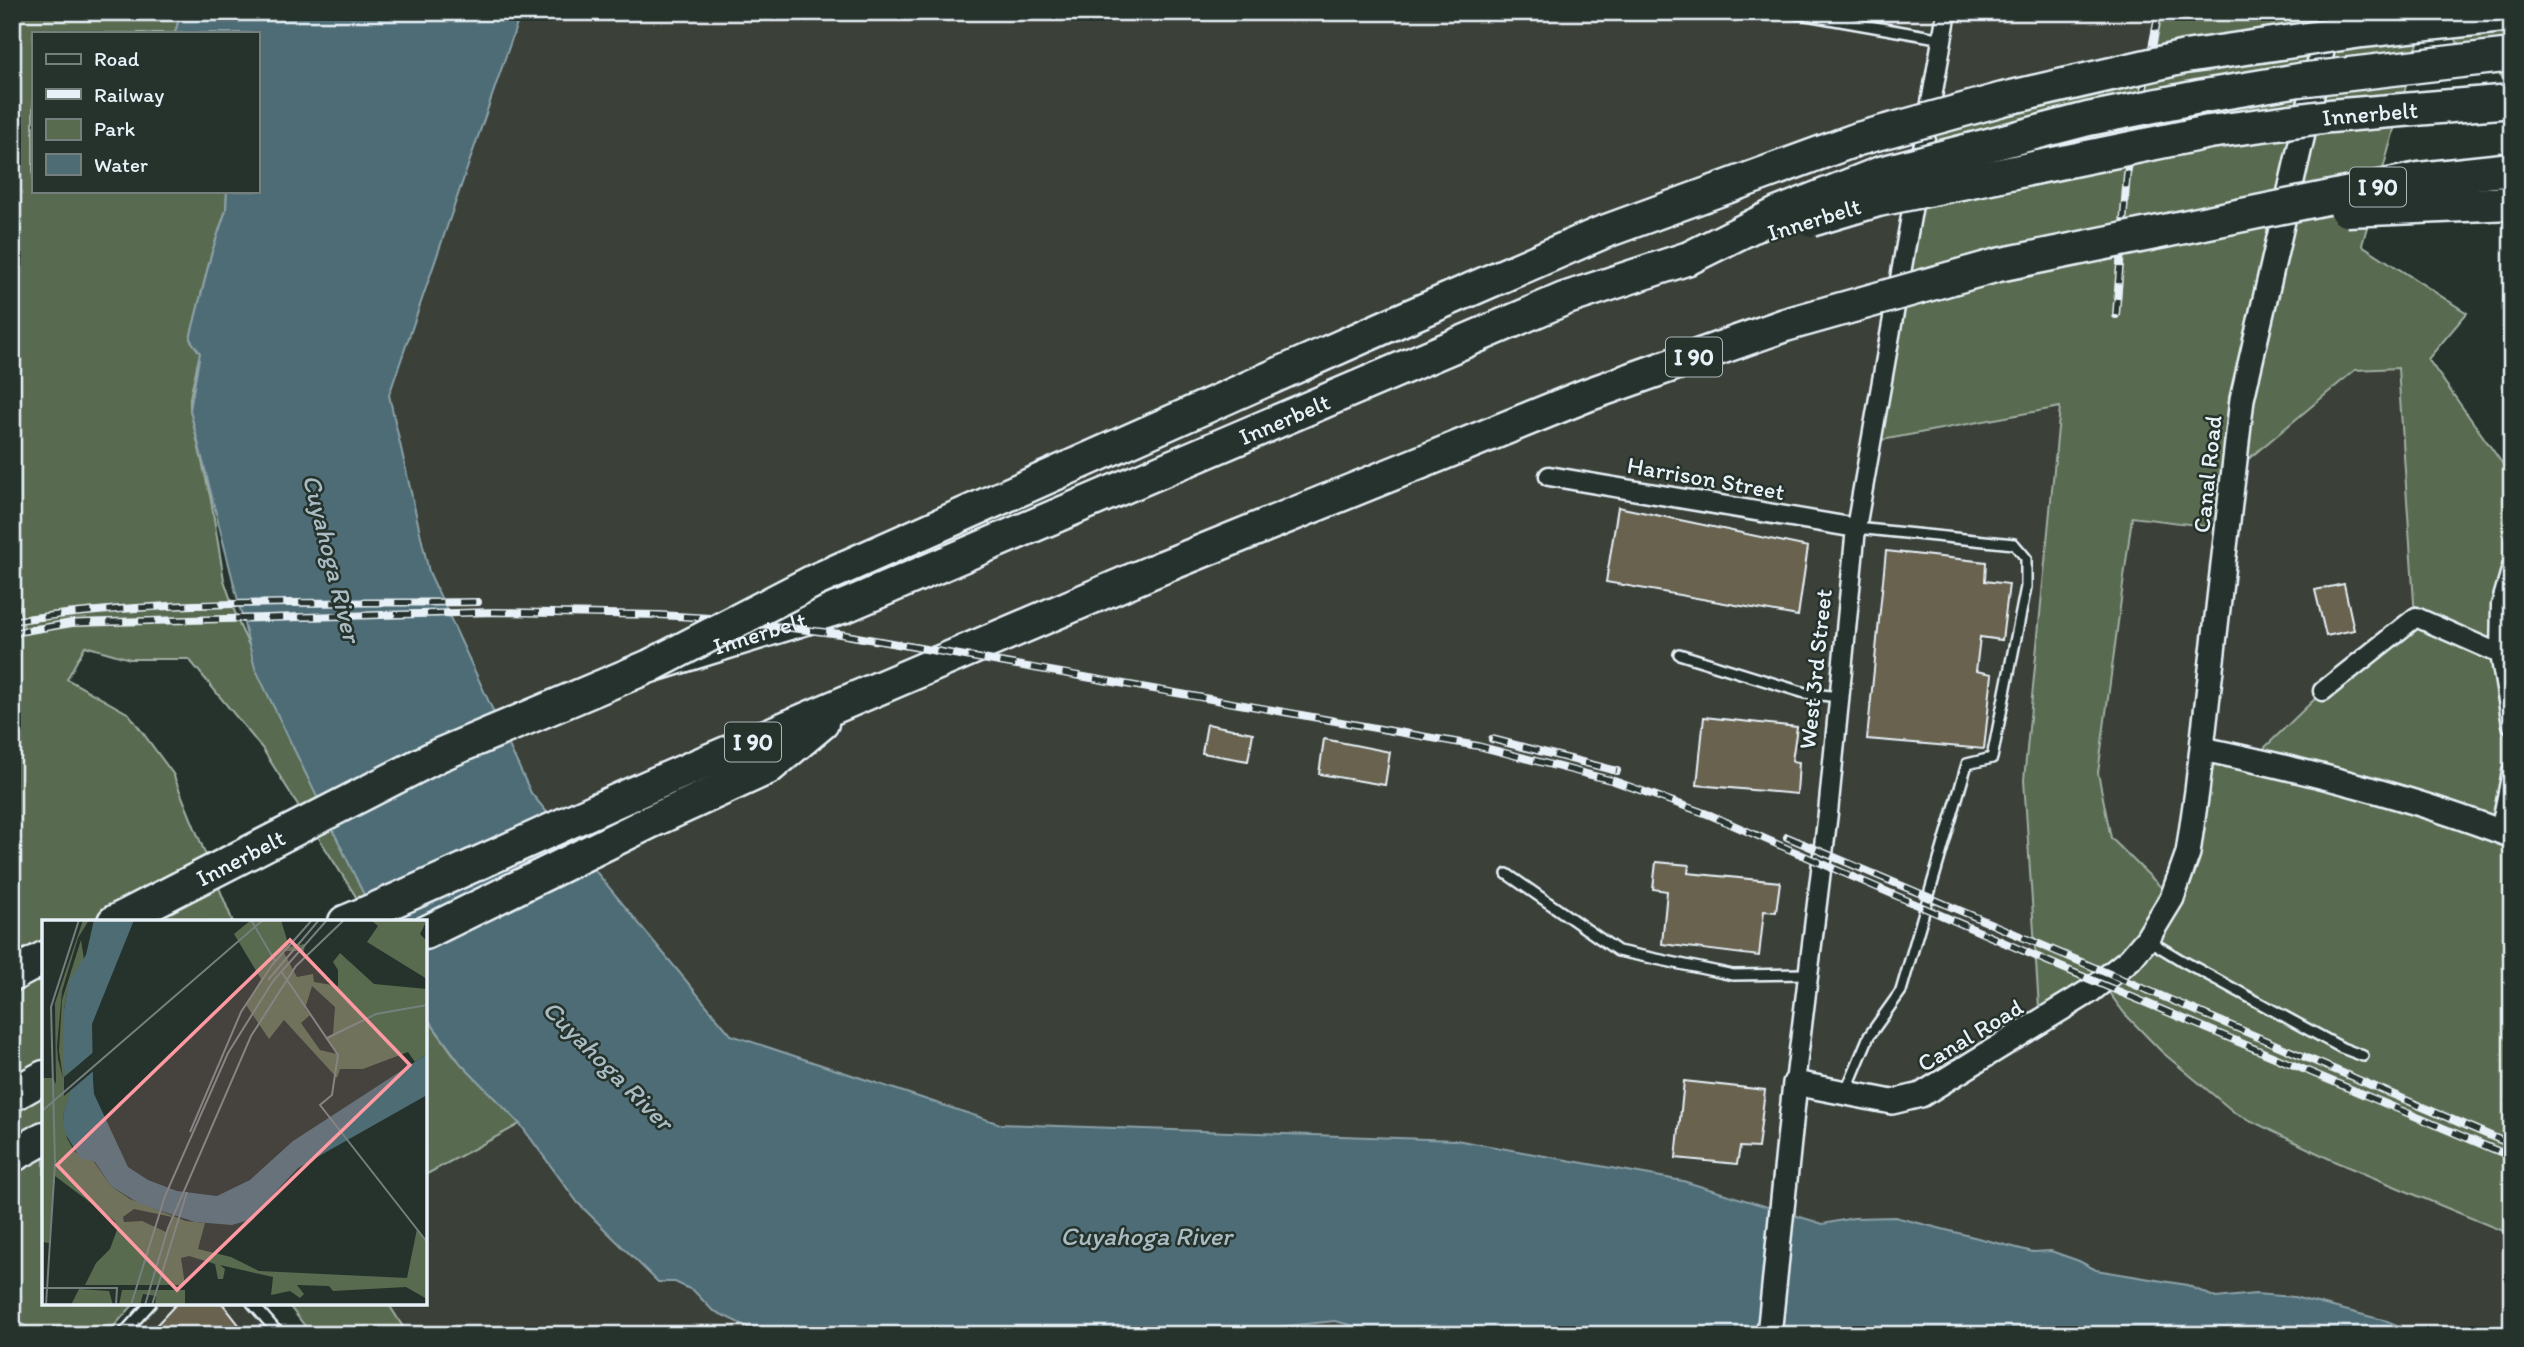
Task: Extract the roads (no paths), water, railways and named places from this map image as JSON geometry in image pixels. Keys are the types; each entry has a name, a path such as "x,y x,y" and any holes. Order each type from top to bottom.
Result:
{"highway":[{"path":"650,666 814,581 1387,326 1601,233 1858,139 2003,99 2185,57 2362,31 2512,15"},
{"path":"1689,258 1777,214 1881,173 2088,119 2299,80 2512,55"},
{"name":"Innerbelt","path":"118,920 439,755 650,666 845,606 1551,305 1689,258 1878,200 2209,132 2330,116 2512,102"},
{"name":"I 90","path":"350,920 689,769 1163,568 1587,394 1785,325 1998,265 2419,179 2512,169"},
{"path":"2246,215 2512,203"},
{"path":"427,932 650,822 768,768 847,703"},
{"path":"12,975 42,959"},
{"path":"12,1095 42,1078"},
{"path":"12,1156 42,1139"}],"street":[{"name":"West 3rd Street","path":"1769,1335 1783,1187 1828,813 1856,528 1947,12"},
{"name":"Canal Road","path":"1795,1083 1892,1102 1921,1095 2067,1007 2116,970 2130,959 2147,939 2172,898 2188,853 2203,748 2242,399 2331,12"},
{"name":"Harrison Street","path":"1549,476 1856,528"},
{"path":"2512,567 2501,605 2500,654 2512,724"},
{"path":"2323,691 2416,617 2500,654"},
{"path":"2203,748 2403,799 2506,834 2512,772"}],"lane":[{"path":"1789,12 1942,38"},
{"path":"1845,1093 1869,1036 1901,991 1967,764 1992,758 2026,587 2026,558 2014,544 1856,528"},
{"path":"1679,654 1805,693 1838,697"},
{"path":"1507,874 1618,951 1733,975 1808,974"},
{"path":"2147,939 2205,973 2363,1056"},
{"path":"122,1335 149,1305"},
{"path":"254,1305 280,1335"}],"water":[{"name":"Cuyahoga River","path":"181,12 521,12 389,395 429,572 531,793 731,1035 1000,1124 1456,1140 1683,1181 1823,1224 1853,1218 1895,1217 2033,1252 2051,1251 2096,1270 2187,1285 2216,1298 2255,1294 2294,1297 2387,1321 2421,1335 1388,1335 1335,1321 1197,1335 835,1335 799,1331 792,1335 764,1335 712,1310 694,1291 675,1282 658,1282 578,1203 520,1124 461,1064 427,1018 427,920 376,920 255,668 190,410 200,353 190,339 211,255 226,210 227,192 259,192 259,32 175,32"}],"railway":[{"path":"2116,315 2127,174 2159,12"},
{"path":"12,621 186,605 478,602"},
{"path":"12,633 72,623 495,612 710,618 840,634 1478,746 1614,781 1710,815 2063,968 2512,1157"},
{"path":"1492,739 1617,771"},
{"path":"1787,837 2512,1145"}]}
